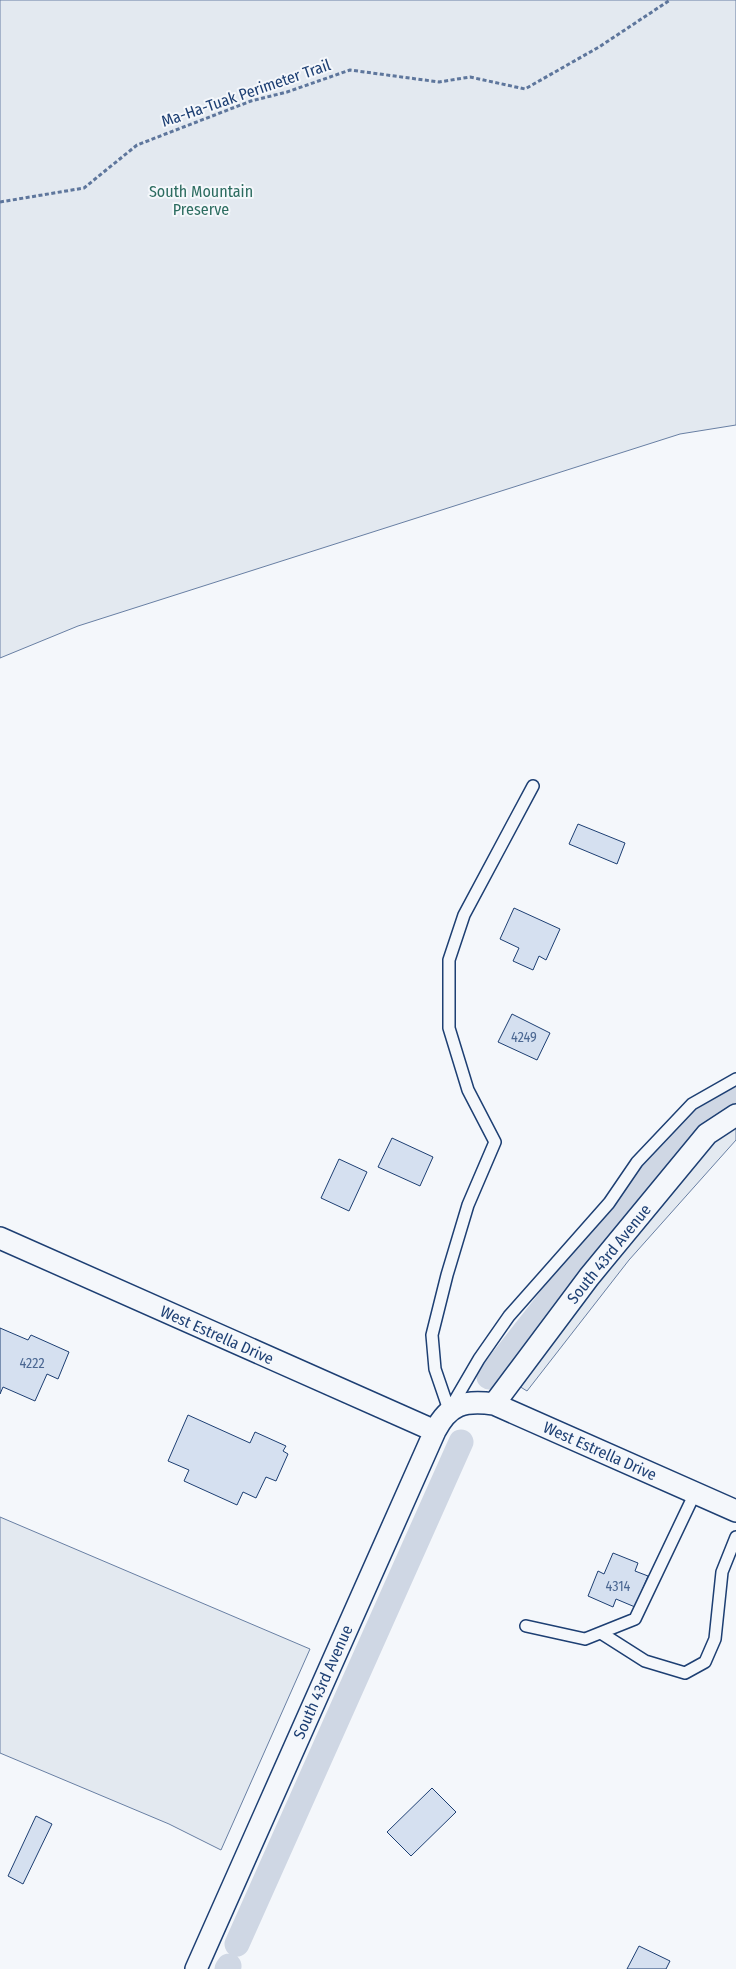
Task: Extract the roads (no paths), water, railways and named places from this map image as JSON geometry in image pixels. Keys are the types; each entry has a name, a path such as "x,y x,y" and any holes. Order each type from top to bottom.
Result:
{"street":[{"name":"South 43rd Avenue","path":"494,1404 589,1277 707,1134 736,1115"},
{"name":"West Estrella Drive","path":"0,1238 435,1431"},
{"name":"West Estrella Drive","path":"456,1407 476,1402 494,1404 736,1511"},
{"name":"South 43rd Avenue","path":"196,1969 441,1418 456,1407"}],"lane":[{"path":"456,1407 435,1369 432,1335 447,1275 468,1205 495,1142 468,1090 449,1028 449,960 464,915 533,786"},
{"path":"456,1407 479,1359 509,1316 609,1203 637,1162 692,1104 736,1080"},
{"path":"526,1626 585,1639 635,1619 695,1494"},
{"path":"601,1633 645,1661 685,1673 705,1662 715,1639 722,1572 736,1537"}],"waterway":[{"path":"489,1377 639,1186 675,1144 702,1119 736,1096"},
{"path":"237,1944 461,1442"}],"park label":[{"name":"South Mountain Preserve","path":"201,200"}]}
